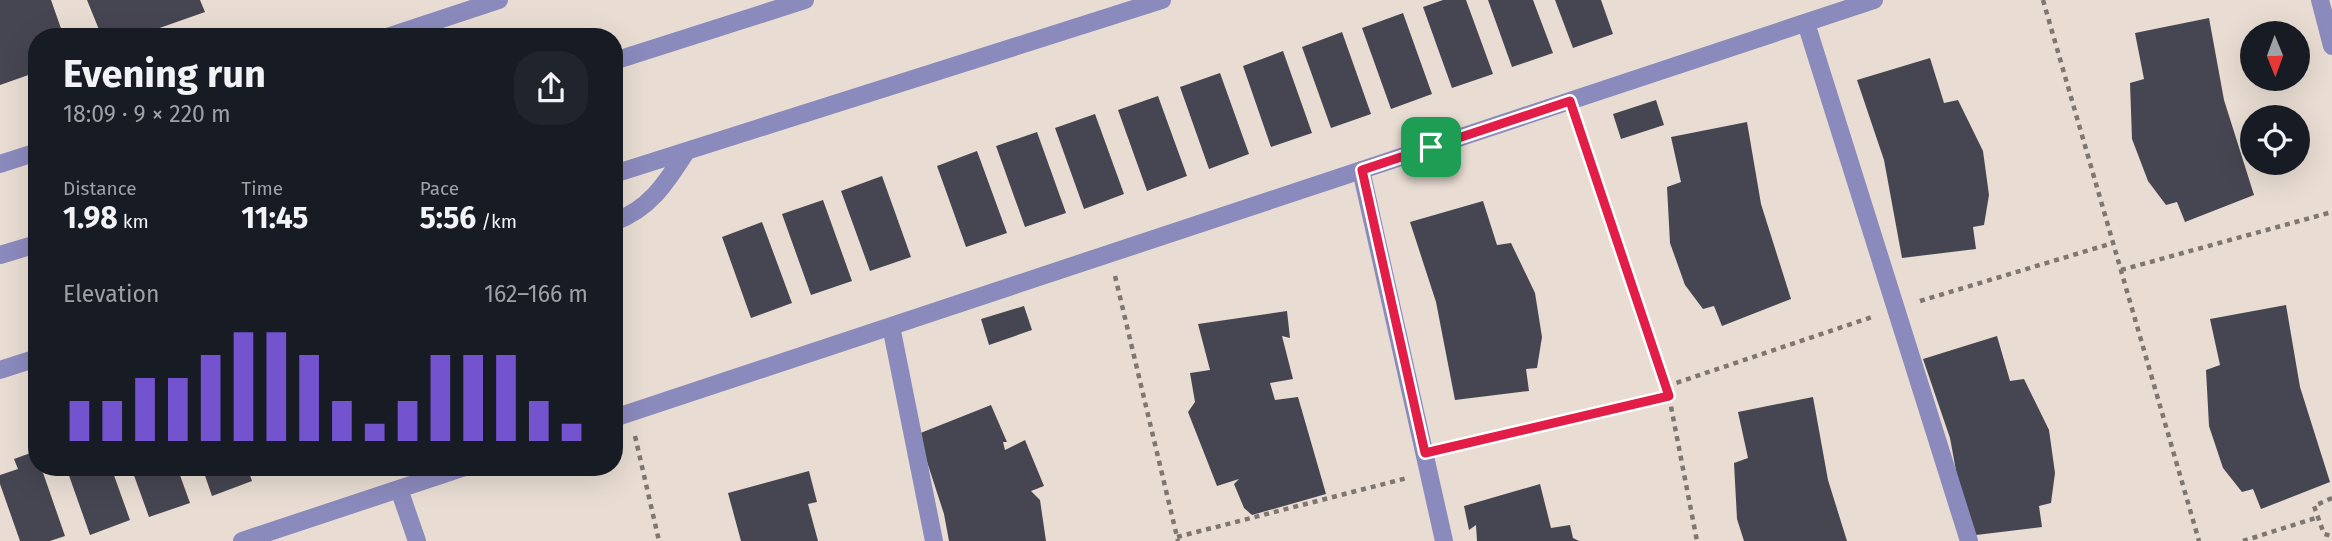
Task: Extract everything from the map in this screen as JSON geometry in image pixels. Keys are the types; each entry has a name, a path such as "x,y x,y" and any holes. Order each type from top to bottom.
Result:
{"street":[{"path":"414,28 499,0"},
{"path":"623,58 806,0"},
{"path":"623,171 1162,0"},
{"path":"623,415 1874,0"},
{"path":"2320,0 2332,46"},
{"path":"1806,23 1969,541"},
{"path":"623,219 651,202 686,152"},
{"path":"0,164 28,155"},
{"path":"1362,170 1444,541"},
{"path":"0,255 28,247"},
{"path":"891,326 934,541"},
{"path":"0,370 28,361"},
{"path":"242,541 438,476"},
{"path":"398,489 417,541"}],"path":[{"path":"2043,0 2199,541"},
{"path":"1570,101 1667,386 1697,541"},
{"path":"2121,270 2332,212"},
{"path":"1667,386 1896,309 2113,243"},
{"path":"1109,254 1177,539 1429,473"},
{"path":"1425,453 1669,396"},
{"path":"623,418 659,541"},
{"path":"2332,498 2315,505 2324,534 2332,536"},
{"path":"2243,541 2319,517"}],"building":[{"path":"0,0 51,0 61,28 28,28 28,75 0,85"},
{"path":"87,0 200,0 205,12 160,28 98,28"},
{"path":"1443,0 1466,0 1493,74 1452,88 1423,7"},
{"path":"1488,0 1533,0 1553,53 1512,67"},
{"path":"1555,0 1601,0 1613,34 1573,48"},
{"path":"1403,13 1432,94 1391,109 1362,28"},
{"path":"2209,18 2224,100 2240,151 2240,175 2248,175 2254,195 2185,222 2177,202 2166,205 2148,181 2132,139 2130,83 2144,79 2135,33"},
{"path":"1342,32 1371,114 1331,128 1302,47"},
{"path":"1283,51 1312,133 1271,147 1243,66"},
{"path":"1930,58 1944,103 1958,100 1983,151 1989,195 1984,225 1973,227 1976,249 1902,258 1884,160 1857,80"},
{"path":"1220,73 1249,154 1209,169 1180,87"},
{"path":"1158,96 1187,176 1147,191 1118,110"},
{"path":"1656,100 1664,125 1621,139 1613,114"},
{"path":"1095,114 1124,194 1084,209 1055,128"},
{"path":"1747,122 1761,204 1791,299 1722,326 1714,306 1703,309 1685,285 1670,243 1667,187 1681,182 1671,137"},
{"path":"1037,132 1066,213 1025,227 996,146"},
{"path":"977,151 1007,233 966,247 937,166"},
{"path":"882,176 911,257 870,271 841,191"},
{"path":"823,200 852,281 811,295 782,214"},
{"path":"1483,201 1497,245 1511,243 1535,293 1542,337 1537,368 1526,369 1529,391 1455,400 1436,302 1410,222"},
{"path":"762,222 792,303 751,318 722,237"},
{"path":"2286,305 2300,387 2330,482 2261,509 2253,489 2242,492 2223,468 2209,426 2206,370 2220,365 2210,319"},
{"path":"1024,306 1032,330 989,345 981,319"},
{"path":"1287,311 1290,338 1282,336 1293,379 1270,383 1275,400 1298,397 1326,494 1252,515 1244,508 1234,484 1239,479 1217,486 1188,412 1195,402 1190,373 1210,370 1198,324"},
{"path":"1997,336 2010,381 2024,379 2049,430 2055,473 2051,503 2039,506 2042,527 1968,536 1950,438 1923,359"},
{"path":"1813,397 1828,480 1847,541 1744,541 1737,519 1734,463 1748,458 1738,412"},
{"path":"991,405 1007,442 1003,442 1005,450 1025,440 1044,486 1031,491 1040,500 1046,541 949,541 944,514 918,434"},
{"path":"28,454 28,476 44,476 65,536 50,541 20,541 0,484 0,475 18,469 14,459"},
{"path":"809,471 817,502 808,504 818,541 741,541 728,493"},
{"path":"69,476 114,476 130,520 90,535"},
{"path":"134,476 180,476 190,503 149,517"},
{"path":"205,476 250,476 252,481 212,496"},
{"path":"1540,484 1551,528 1570,525 1573,538 1579,541 1477,541 1476,525 1469,530 1464,506"}],"route":[{"path":"1570,101 1669,396 1425,453 1362,170 1431,147 1570,101"}]}
